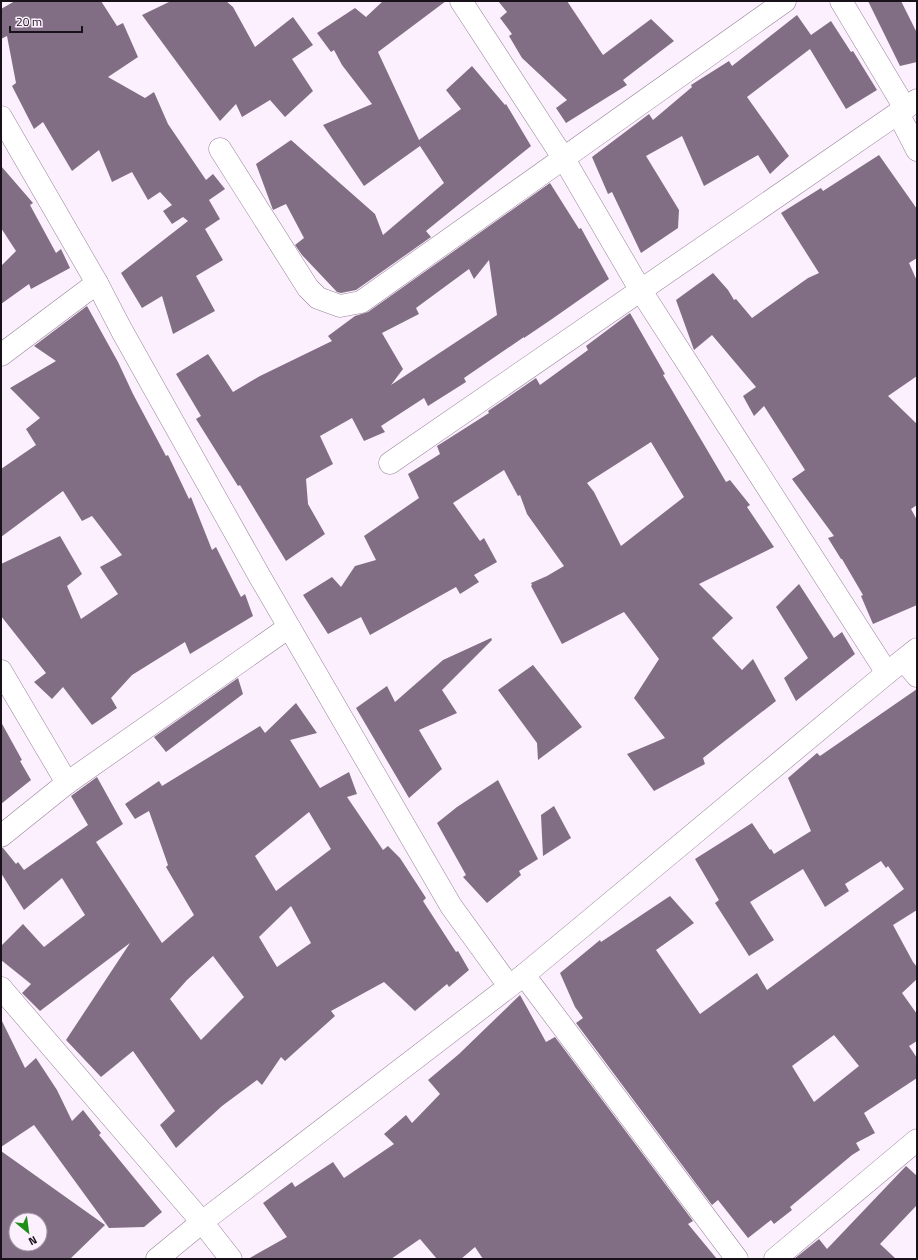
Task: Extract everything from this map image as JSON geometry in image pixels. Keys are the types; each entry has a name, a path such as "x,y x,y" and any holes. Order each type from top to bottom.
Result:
{"street":[{"path":"461,1 564,159 641,291 886,673"},
{"path":"220,149 308,288 318,298 340,306 361,302 785,1"},
{"path":"841,1 906,107 917,150"},
{"path":"390,463 906,107"},
{"path":"1,117 97,283 122,331 289,627 451,906 517,981 737,1259"},
{"path":"1,355 97,283"},
{"path":"1,836 67,783 289,627"},
{"path":"157,1259 202,1222 517,981 886,673 913,662"},
{"path":"1,671 67,783"},
{"path":"1,988 202,1222 231,1259"},
{"path":"775,1259 917,1140"}],"building":[{"path":"15,1 101,1 117,26 123,23 138,57 108,77 145,98 154,92 168,124 206,180 213,174 225,189 209,200 220,219 205,229 223,260 196,276 215,311 173,334 162,296 142,308 121,273 188,221 183,217 172,224 163,211 172,205 160,192 148,200 132,172 112,182 99,150 72,171 43,122 34,129 12,86 16,83 7,36 1,39 1,9"},
{"path":"171,1 226,1 233,7 255,47 293,17 313,45 292,59 313,91 285,117 270,100 242,117 236,104 220,121 142,15"},
{"path":"383,1 446,1 378,52 419,140 461,109 446,90 472,66 505,105 506,104 531,146 426,231 431,237 356,290 341,293 337,292 302,255 295,245 304,238 286,204 273,210 256,164 291,140 375,214 383,235 444,183 420,146 364,186 323,125 372,104 342,65 334,50 331,52 317,33 355,8 366,17"},
{"path":"498,1 567,1 603,55 651,19 674,41 623,80 627,85 566,123 556,108 567,100 522,58 509,36 512,34 500,18 507,12"},
{"path":"868,1 901,1 917,33 917,62 900,66"},
{"path":"797,15 811,35 831,21 851,52 853,51 877,90 846,109 810,49 747,97 789,156 770,174 758,155 704,186 682,136 646,156 679,210 678,228 641,253 612,192 608,194 592,157 649,114 653,120 692,87 691,85 729,61 732,66"},
{"path":"879,155 917,209 917,258 909,263 917,281 917,376 888,396 917,424 917,505 911,509 917,520 917,605 873,624 861,596 863,595 828,538 834,536 792,479 805,470 764,406 754,416 743,396 756,387 712,335 694,350 676,300 713,273 728,290 734,300 736,299 752,318 808,278 819,273 781,213 821,188 823,191"},
{"path":"1,166 33,203 30,205 56,253 61,249 70,268 31,289 29,284 1,304 1,266 16,251 1,228"},
{"path":"550,183 579,229 581,228 609,279 464,378 466,382 428,406 424,398 381,426 385,432 364,441 352,418 320,436 333,464 306,479 308,504 325,534 286,561 240,485 238,486 196,419 201,416 176,374 208,354 233,392 260,376 332,341 328,336 355,316 368,312","holes":["489,260 497,315 391,385 403,369 382,333 419,314 416,308 469,269 474,279"]},
{"path":"87,306 118,362 166,456 168,455 189,499 191,497 212,550 216,547 241,597 245,594 253,616 190,654 185,642 132,675 111,698 117,708 92,725 63,687 52,699 34,682 46,673 1,616 1,564 60,536 82,574 67,586 81,619 118,594 100,567 122,555 92,516 82,521 63,491 1,537 1,469 36,445 26,429 40,418 10,388 56,361 34,346"},
{"path":"630,313 665,374 663,375 726,482 730,480 750,505 747,507 774,547 699,584 733,618 712,638 742,670 753,659 776,701 703,758 705,764 654,791 627,754 665,738 634,698 659,659 624,612 562,644 531,586 531,583 564,566 527,514 520,495 518,496 504,470 453,503 480,541 484,538 497,562 474,575 479,582 460,594 456,587 370,635 361,617 328,634 303,595 332,577 341,587 355,566 376,560 364,536 419,498 408,474 440,454 437,446 489,413 488,411 536,378 540,385 588,350 586,346","holes":["651,442 684,497 621,546 594,492 587,483"]},
{"path":"799,584 834,638 842,632 855,654 796,701 784,678 808,658 776,607"},
{"path":"491,638 492,640 442,690 457,713 419,730 442,769 409,798 356,708 387,686 395,702 443,660"},
{"path":"533,665 582,727 538,760 537,743 498,690"},
{"path":"238,678 243,694 166,752 154,737"},
{"path":"917,689 917,910 893,925 917,967 917,979 902,993 917,1014 917,1041 909,1046 917,1058 917,1078 864,1113 875,1133 856,1143 860,1150 790,1207 792,1210 774,1224 771,1220 748,1238 718,1200 712,1205 576,1023 583,1018 575,1007 560,973 600,940 601,942 670,896 694,923 656,950 700,1014 757,973 767,990 904,889 888,866 886,868 881,861 845,884 849,891 825,907 803,869 750,902 774,940 749,956 715,903 719,900 695,859 752,823 774,854 811,831 788,778 817,753 820,756","holes":["834,1035 859,1066 814,1102 792,1066"]},
{"path":"296,703 317,733 290,740 320,788 349,772 357,794 347,797 383,850 388,846 400,858 426,898 423,901 456,952 458,951 469,970 449,987 447,984 415,1011 384,982 331,1011 335,1016 285,1061 281,1057 262,1085 257,1080 222,1106 176,1148 160,1125 175,1111 133,1051 101,1077 66,1040 130,943 40,1011 22,993 31,984 1,960 1,946 23,924 44,947 85,915 62,878 24,910 1,873 1,848 3,848 16,864 18,862 24,870 88,825 71,796 97,777 123,824 96,842 162,943 194,915 166,867 168,865 149,811 135,819 125,804 159,781 162,786 260,726 265,733","holes":["309,812 331,849 276,891 255,856","291,906 311,943 277,967 259,937","213,956 244,997 201,1040 170,999 187,980"]},
{"path":"1,722 31,780 1,804"},
{"path":"498,780 538,859 519,871 521,875 487,903 463,877 466,875 437,823 457,807"},
{"path":"554,806 571,838 543,856 541,815"},
{"path":"520,995 546,1042 555,1037 693,1221 688,1224 717,1259 483,1259 475,1247 461,1259 437,1259 420,1239 391,1259 248,1259 287,1237 263,1203 292,1182 295,1187 333,1162 344,1178 394,1144 384,1134 406,1115 412,1123 440,1094 428,1080 459,1054"},
{"path":"1,1019 25,1068 36,1058 57,1090 72,1121 83,1110 101,1133 99,1135 162,1212 144,1227 109,1228 34,1125 1,1147"},
{"path":"1,1151 105,1225 70,1259 1,1259"},
{"path":"906,1166 917,1176 917,1205 880,1244 896,1259 794,1259 819,1239 827,1249"}]}
